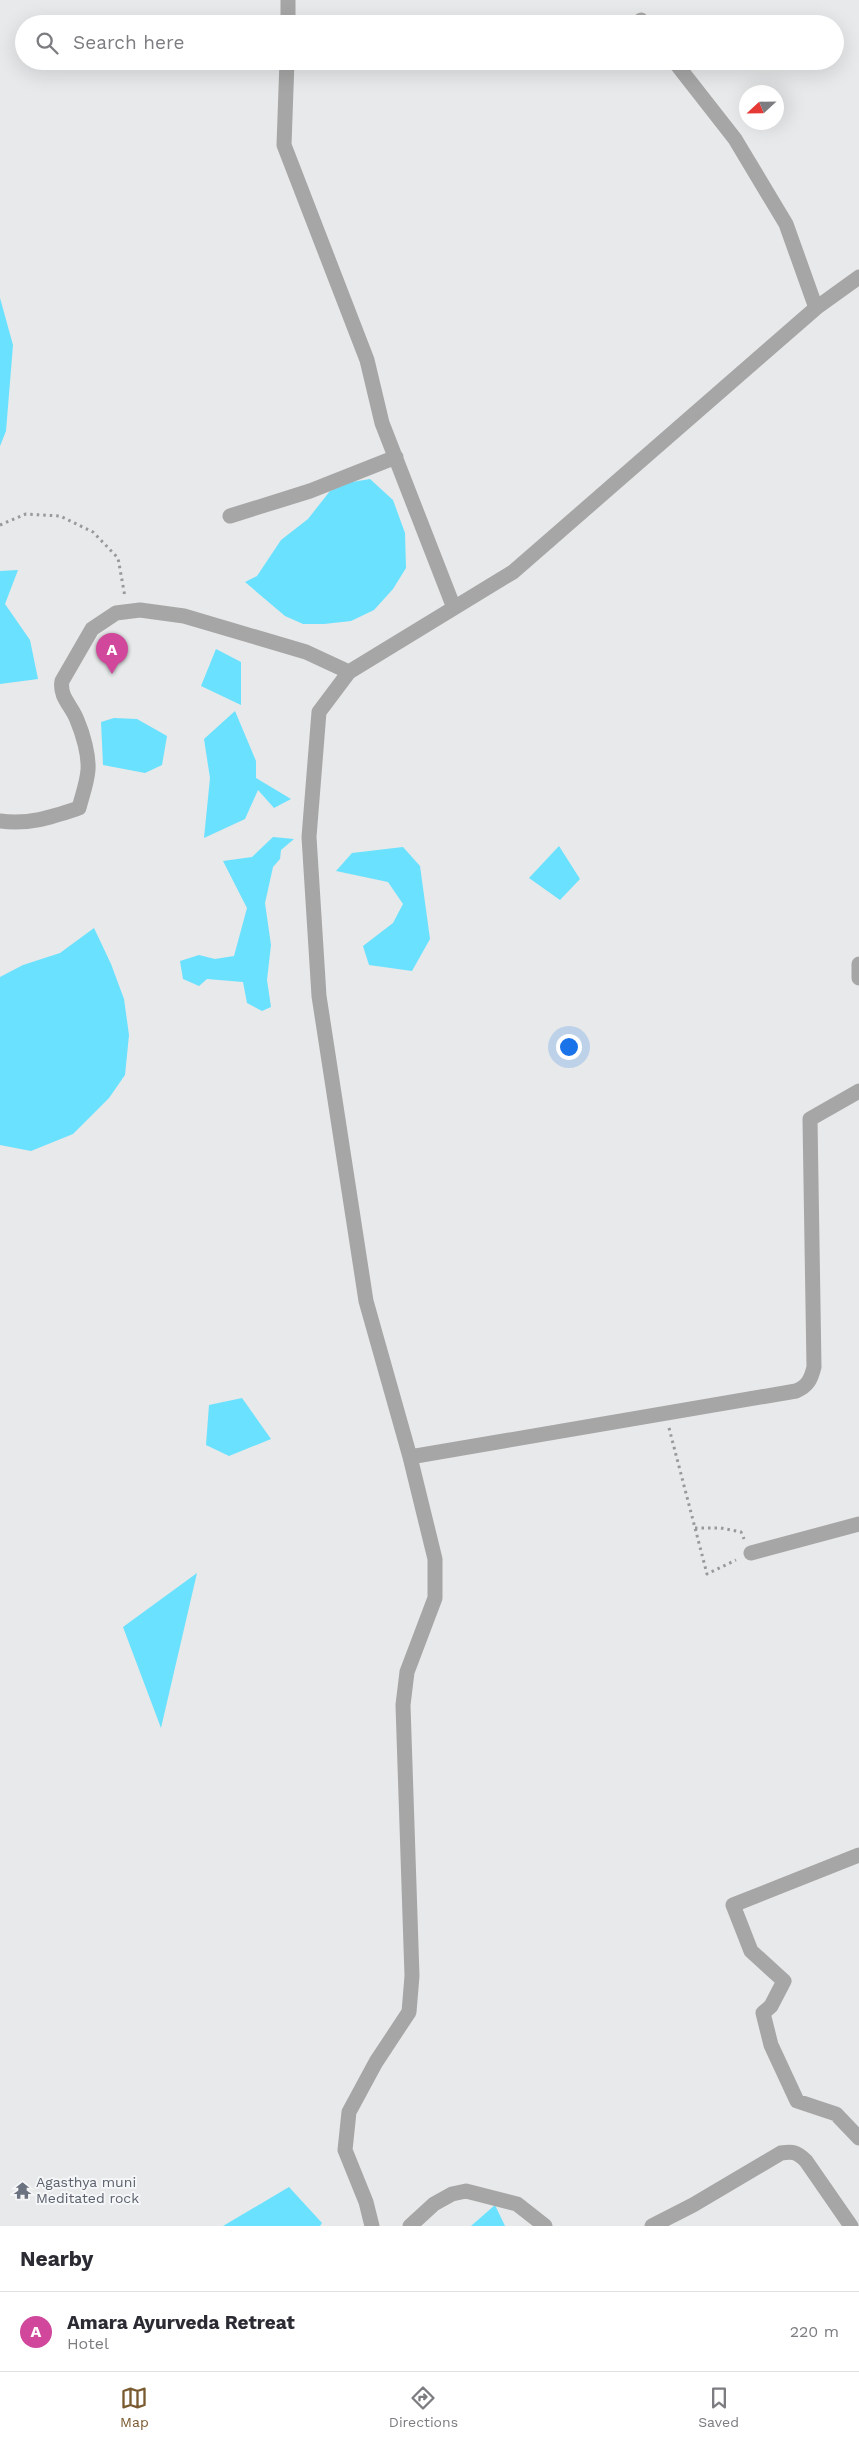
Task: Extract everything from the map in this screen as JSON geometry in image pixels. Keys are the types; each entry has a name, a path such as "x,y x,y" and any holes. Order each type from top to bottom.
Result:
{"street":[{"path":"288,0 288,15"},
{"path":"287,70 284,145 367,360 382,423 454,608"},
{"path":"681,70 735,139 786,224 816,308"},
{"path":"372,2226 366,2202 345,2150 349,2112 376,2062 409,2012 412,1976 403,1705 408,1672 435,1598 435,1559 410,1457 366,1301 319,996 309,837 319,712 349,672 513,572 816,308 859,277"},
{"path":"230,516 310,492 396,457"},
{"path":"0,820 12,822 40,821 80,808 88,769 82,734 77,719 60,689 62,681 92,629 116,614 127,610 184,616 306,652 349,672"},
{"path":"859,964 859,978"},
{"path":"410,1457 796,1391 805,1387 811,1378 814,1367 810,1119 859,1091"},
{"path":"751,1552 859,1524"},
{"path":"859,1855 733,1905 751,1951 784,1980 771,2006 763,2013 771,2045 796,2101 836,2114 859,2138"},
{"path":"652,2226 693,2205 781,2153 792,2151 798,2153 806,2161 851,2226"},
{"path":"410,2226 434,2204 452,2194 466,2191 517,2204 545,2226"}],"path":[{"path":"0,524 26,514 60,516 93,532 118,558 127,610"},
{"path":"665,1413 706,1574 751,1552 741,1532 721,1528 695,1528"}],"water":[{"path":"0,298 13,345 6,431 0,446"},
{"path":"370,479 393,500 405,533 406,568 393,589 374,610 351,621 303,624 285,616 245,582 257,576 281,540 308,519 330,491 352,482"},
{"path":"18,570 5,604 30,640 38,679 0,684 0,571"},
{"path":"216,649 241,662 241,705 201,686"},
{"path":"235,711 256,761 256,778 291,799 274,808 258,790 245,819 204,838 210,778 204,739"},
{"path":"114,718 137,719 167,736 162,765 145,773 103,765 101,722"},
{"path":"273,837 294,839 281,850 280,859 273,867 265,903 271,945 267,980 271,1007 262,1011 247,1003 243,982 207,979 199,986 183,979 180,961 199,955 215,959 234,956 247,908 223,861 252,857"},
{"path":"559,846 580,879 560,900 529,878"},
{"path":"403,847 420,866 430,939 412,971 369,965 363,946 393,923 403,904 388,882 336,871 352,853"},
{"path":"94,928 111,964 124,999 129,1035 125,1075 109,1098 73,1134 31,1151 0,1145 0,977 23,965 60,953"},
{"path":"242,1398 271,1439 229,1456 206,1445 209,1405"},
{"path":"197,1573 161,1728 123,1627"},
{"path":"289,2187 322,2223 320,2226 223,2226"},
{"path":"495,2205 505,2226 471,2226"}],"place":[{"name":"Amara Ayurveda Retreat","path":"112,674"},
{"name":"Agasthya muni Meditated rock","path":"22,2190"}]}
